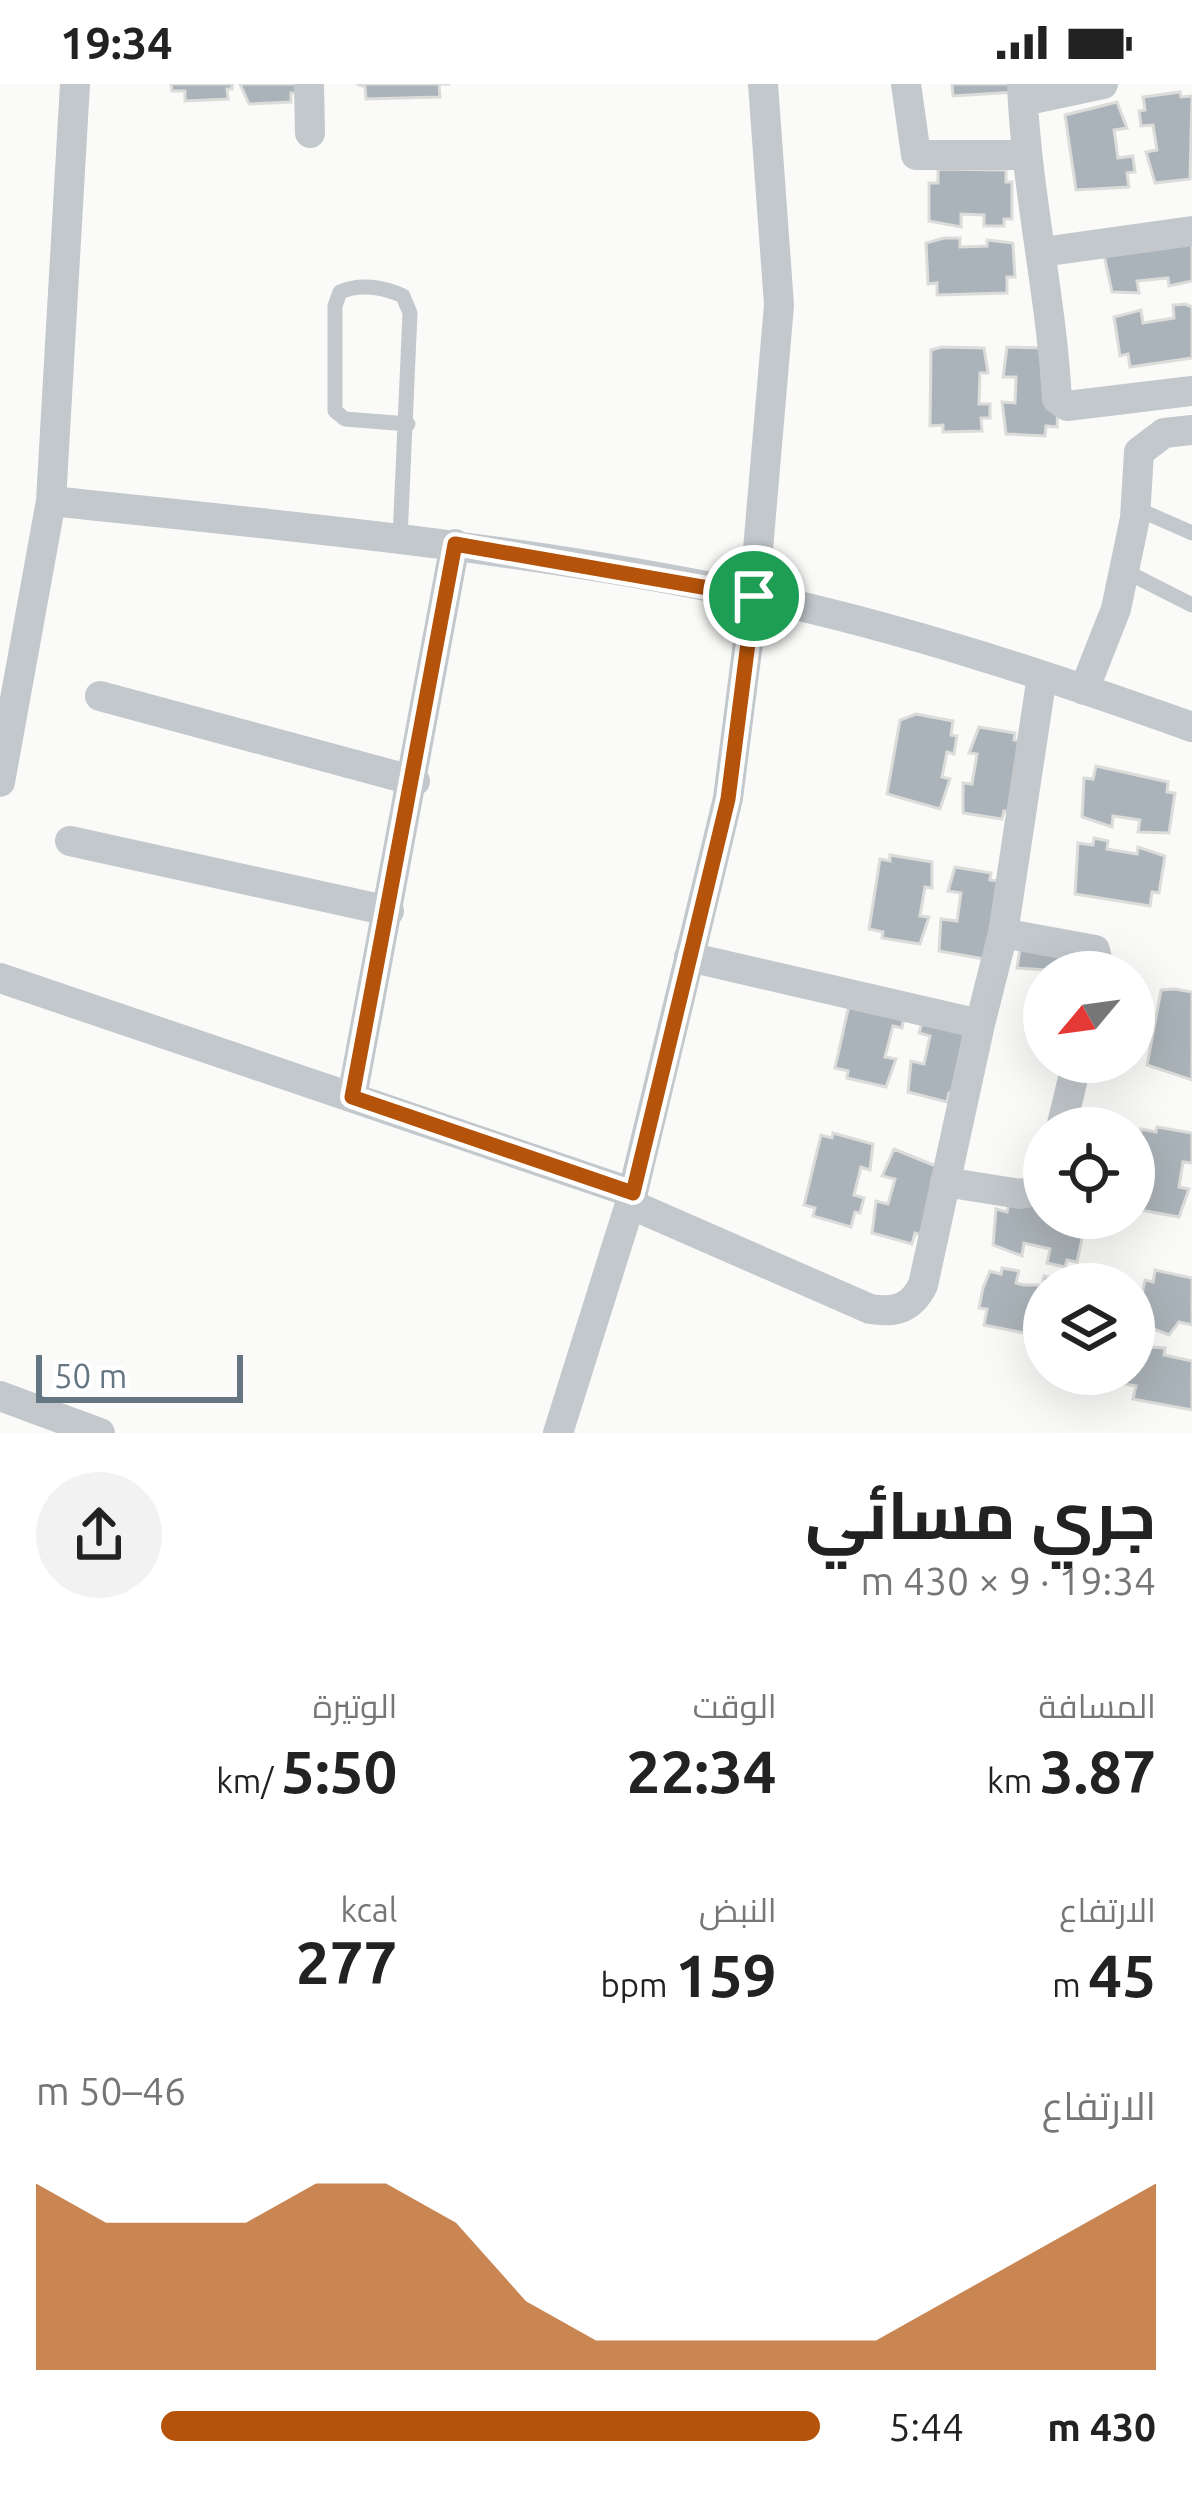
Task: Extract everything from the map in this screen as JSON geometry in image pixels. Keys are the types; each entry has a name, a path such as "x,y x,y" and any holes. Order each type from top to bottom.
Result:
{"street":[{"path":"0,782 51,502 75,84"},
{"path":"309,84 310,134"},
{"path":"558,1433 632,1198 728,799 754,596 779,305 763,84"},
{"path":"906,84 916,155 1025,155"},
{"path":"1103,84 1023,92 1025,155 1060,403 1192,391"},
{"path":"1042,252 1192,231"},
{"path":"1084,690 1116,609 1135,508 1139,452 1164,433 1192,430"},
{"path":"51,502 455,544 754,596 892,629 1192,727"},
{"path":"352,1097 415,781 455,544"},
{"path":"0,978 632,1198 870,1310 890,1312 906,1307 923,1285 1004,933 1042,676"},
{"path":"100,696 415,781"},
{"path":"70,841 389,911"},
{"path":"1004,933 1095,951"},
{"path":"689,957 980,1024"},
{"path":"945,1182 1023,1193"},
{"path":"0,1396 100,1433"}],"lane":[{"path":"400,538 407,424 410,313 403,296 389,289 352,286 340,292 335,306 335,411 345,419 407,424"},
{"path":"1135,508 1192,533"},
{"path":"1124,570 1192,604"}],"building":[{"path":"171,84 232,84 232,89 227,89 228,99 185,101 185,91 172,91"},
{"path":"240,84 302,84 302,93 291,93 291,102 249,104"},
{"path":"357,84 439,84 440,97 366,99 365,87"},
{"path":"952,84 1016,84 1017,92 953,96"},
{"path":"1180,92 1181,97 1192,96 1190,179 1155,183 1146,152 1157,150 1153,125 1141,126 1139,111 1145,110 1143,97"},
{"path":"1117,102 1127,128 1114,130 1118,158 1133,156 1135,172 1127,173 1129,187 1076,190 1065,115"},
{"path":"938,169 1006,170 1006,182 1012,182 1012,219 1004,219 1004,226 984,226 984,215 961,214 961,227 929,221 929,183 938,183"},
{"path":"960,238 960,247 987,246 987,240 1013,243 1015,277 1007,277 1007,293 937,295 937,283 928,284 926,243"},
{"path":"1192,242 1192,281 1169,286 1168,278 1137,281 1139,293 1112,292 1104,255"},
{"path":"1173,305 1192,307 1192,358 1130,367 1128,354 1120,356 1114,317 1141,310 1143,323 1174,318"},
{"path":"1007,347 1046,348 1060,355 1057,427 1046,426 1045,436 1006,434 1002,402 1015,403 1016,377 1003,377"},
{"path":"984,348 988,373 980,373 979,404 990,404 990,418 981,418 982,431 943,432 943,425 930,426 931,350"},
{"path":"916,714 953,721 951,735 957,736 954,754 947,752 942,777 950,779 940,809 887,794 900,720"},
{"path":"979,727 1015,733 1014,740 1027,742 1016,813 1004,811 1002,819 963,813 963,783 972,784 977,754 969,753"},
{"path":"1096,766 1168,782 1167,792 1175,793 1169,833 1138,832 1140,820 1113,816 1112,827 1082,817 1084,778 1093,779"},
{"path":"1094,838 1108,841 1107,849 1137,854 1138,847 1165,856 1159,893 1152,892 1150,906 1075,894 1078,843 1093,845"},
{"path":"890,855 932,862 932,888 925,887 920,916 929,917 920,944 882,938 883,932 869,929 880,859 890,861"},
{"path":"955,867 991,873 990,880 1006,882 984,959 939,951 941,919 957,921 961,893 948,891"},
{"path":"1020,948 1039,951 1023,951 1023,968 1017,968"},
{"path":"1161,990 1192,992 1192,1080 1155,1068"},
{"path":"851,996 904,1017 902,1028 893,1026 885,1057 896,1059 886,1087 847,1078 848,1071 835,1068"},
{"path":"923,1019 976,1031 960,1096 949,1093 947,1102 908,1092 911,1061 924,1064 930,1036 919,1033"},
{"path":"1157,1127 1192,1133 1192,1163 1183,1162 1179,1187 1189,1189 1179,1217 1155,1213"},
{"path":"833,1133 873,1144 870,1170 861,1167 854,1195 864,1198 851,1227 813,1216 815,1208 804,1205 821,1135 832,1138"},
{"path":"894,1149 943,1169 924,1236 915,1233 912,1244 872,1233 876,1201 888,1204 895,1179 882,1176"},
{"path":"1011,1196 1023,1199 1023,1239 1082,1239 1077,1262 1047,1263 1050,1249 1024,1243 1022,1256 993,1245 996,1209 1007,1212"},
{"path":"1002,1268 1019,1271 1016,1283 1023,1285 1023,1333 984,1325 987,1309 979,1308 983,1288 990,1271 1001,1274"},
{"path":"1155,1270 1192,1278 1192,1325 1179,1322 1169,1335 1155,1329"},
{"path":"1155,1347 1165,1348 1164,1355 1192,1361 1192,1410 1133,1399 1134,1395 1155,1395"}],"route":[{"path":"455,544 754,596 728,799 633,1193 352,1097 415,781 455,544"}]}
